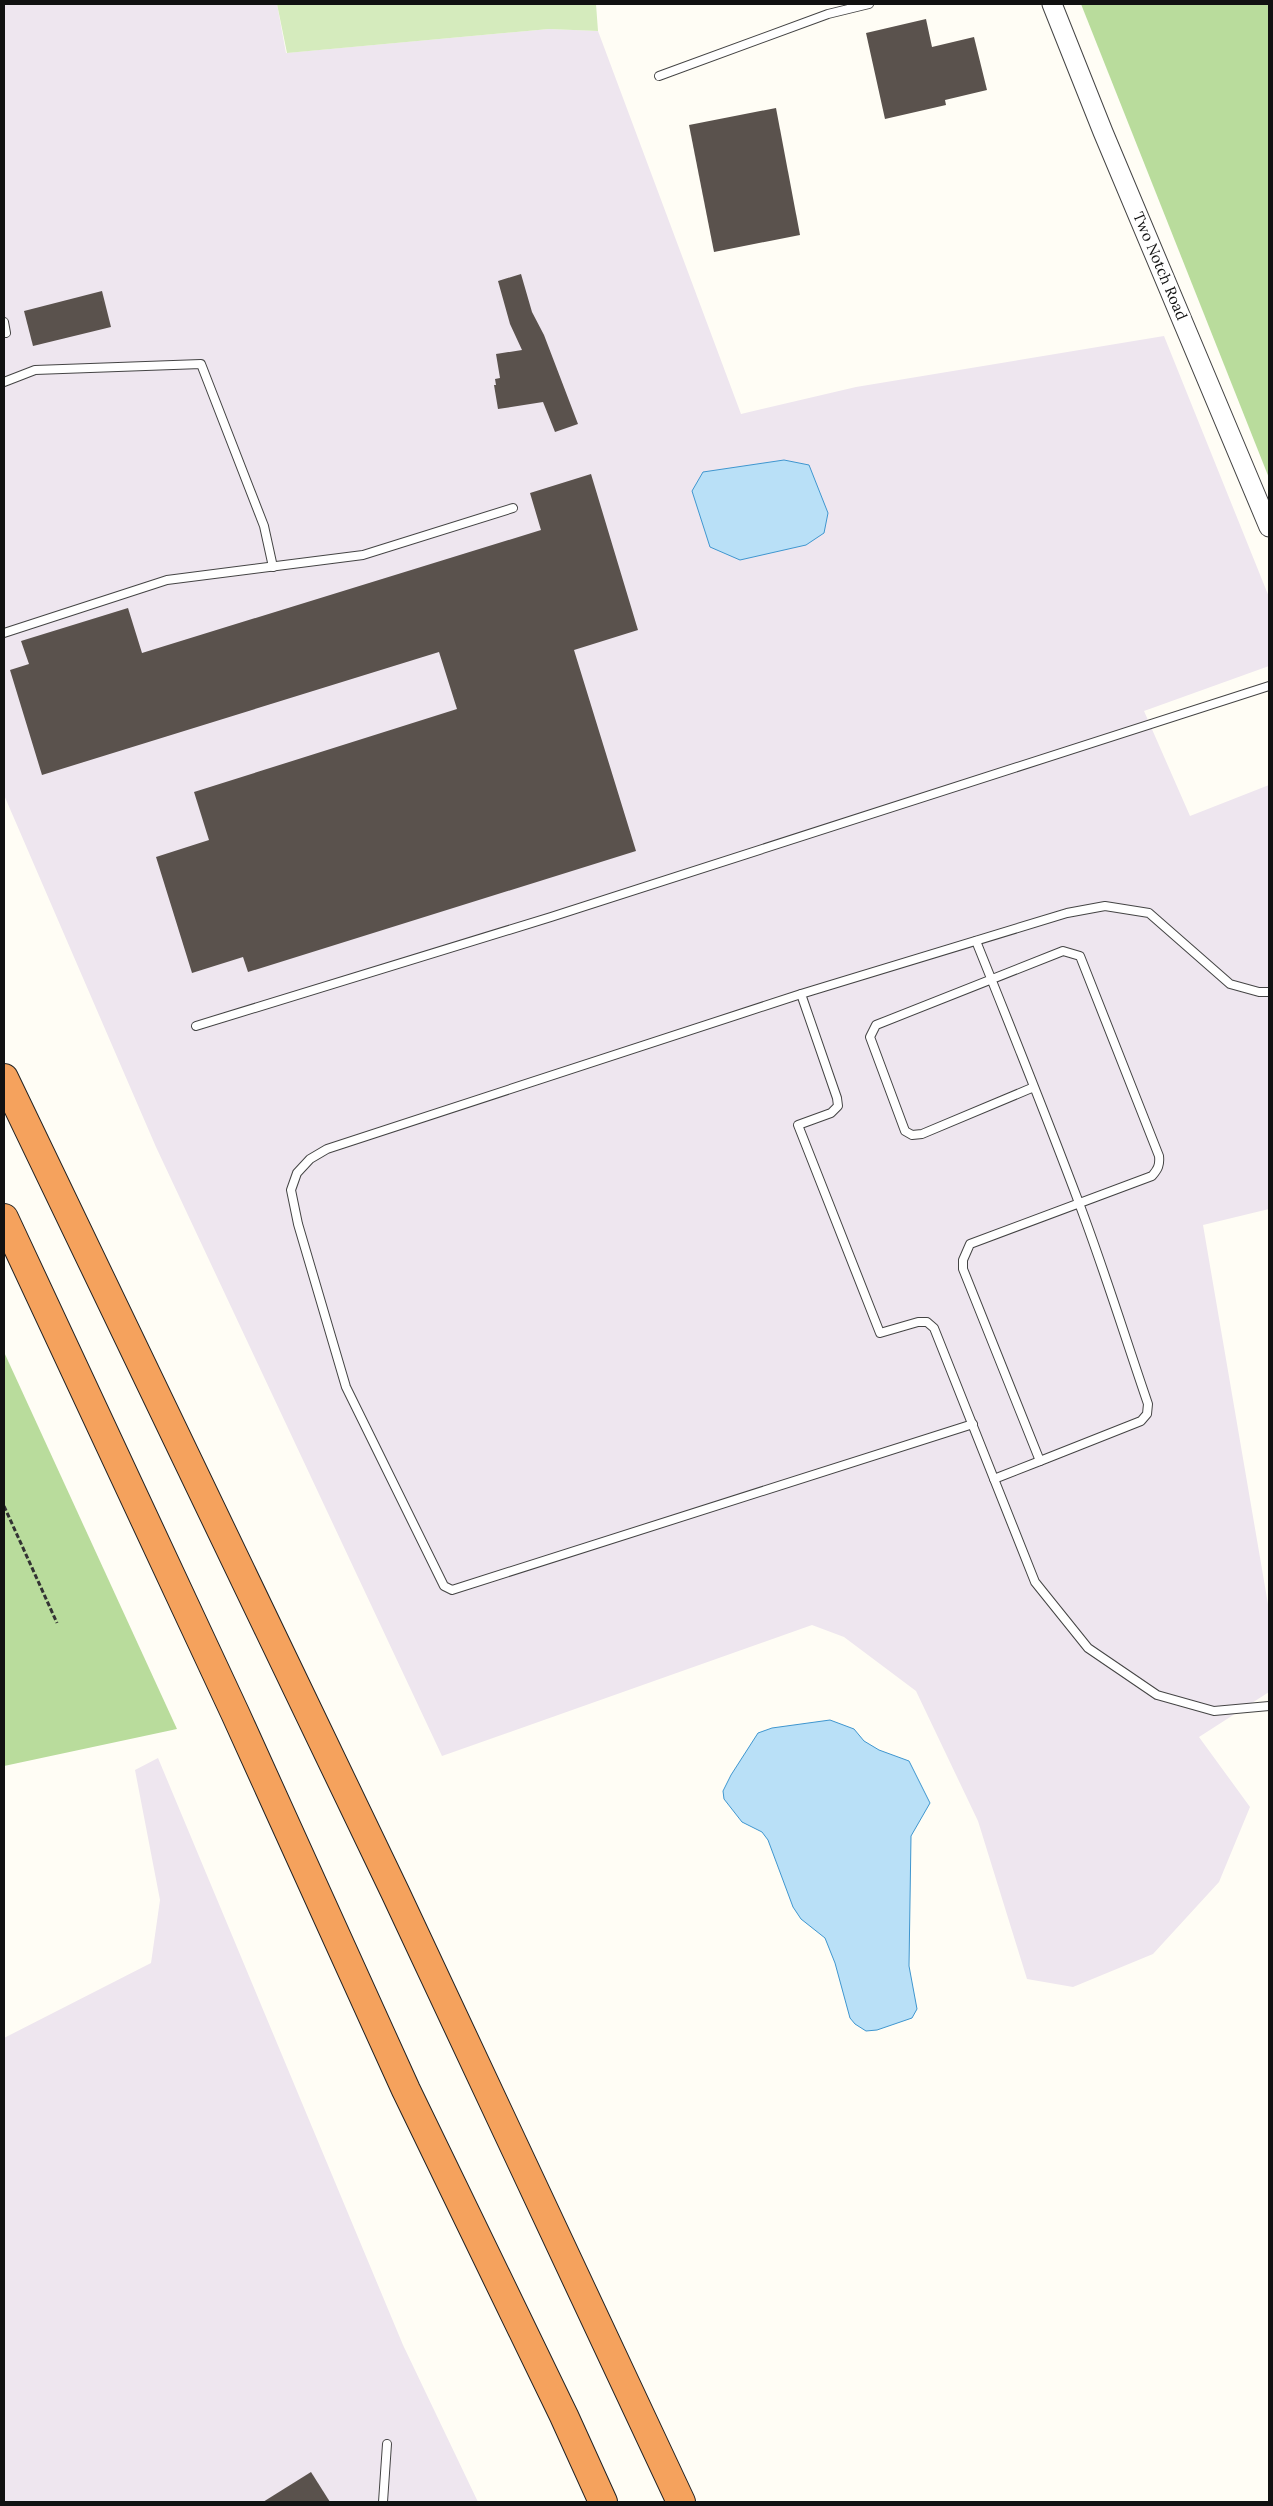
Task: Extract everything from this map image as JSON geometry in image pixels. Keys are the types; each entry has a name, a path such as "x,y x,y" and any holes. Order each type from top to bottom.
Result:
{"highway":[{"path":"4,1078 395,1892 681,2502"},
{"path":"4,1218 227,1696 410,2099 564,2416 603,2502"}],"street":[{"name":"Two Notch Road","path":"1052,4 1103,132 1269,527"}],"lane":[{"path":"659,76 828,14 869,4"},
{"path":"4,322 6,333"},
{"path":"4,382 34,370 201,364 264,526 273,567"},
{"path":"4,633 166,580 363,555 513,508"},
{"path":"196,1026 560,914 1269,686"},
{"path":"972,1424 461,1589 452,1590 444,1586 346,1387 298,1224 291,1190 297,1172 310,1159 327,1149 801,994 1066,913 1105,906 1149,913 1230,984 1259,992 1269,992"},
{"path":"976,941 1079,1203 1148,1404 1146,1414 1141,1421 994,1479"},
{"path":"1034,1087 922,1134 912,1135 904,1131 870,1037 871,1032 876,1025 1063,951 1080,956 1118,1050 1159,1156 1159,1164 1152,1176 970,1244 963,1260 967,1277 1040,1461"},
{"path":"801,994 838,1098 838,1106 831,1113 798,1124 820,1186 880,1333 918,1322 927,1322 934,1328 1036,1582 1088,1648 1157,1695 1214,1711 1269,1706"},
{"path":"383,2502 387,2444"}],"path":[{"path":"4,1506 57,1622"}],"shaded area":[{"path":"4,4 277,4 286,53 549,29 598,31 741,414 856,387 1164,336 1269,597 1269,666 1144,711 1190,816 1269,785 1269,1209 1203,1225 1269,1610 1269,1692 1199,1737 1250,1807 1219,1882 1153,1954 1073,1987 1027,1979 978,1821 916,1691 844,1637 812,1625 442,1756 156,1147 4,795"},
{"path":"158,1758 403,2345 478,2502 4,2502 4,2038 151,1963 160,1900 135,1770"}],"green space":[{"path":"277,4 596,4 598,31 549,29 287,53"},
{"path":"1081,4 1269,4 1269,478"},
{"path":"4,1352 177,1729 4,1766"}],"water":[{"path":"784,460 809,465 828,513 824,533 806,545 740,560 710,547 692,491 703,472"},
{"path":"830,1720 854,1729 864,1741 879,1750 909,1761 930,1803 911,1836 909,1966 917,2009 912,2018 877,2030 866,2031 855,2024 850,2018 835,1963 825,1938 801,1919 793,1907 768,1840 762,1832 742,1822 724,1799 723,1791 731,1775 758,1733 772,1728"}],"building":[{"path":"926,19 932,47 974,37 987,90 945,100 946,105 885,119 866,33"},
{"path":"776,108 800,235 714,252 689,125"},
{"path":"521,274 532,312 544,335 578,424 555,432 543,402 498,409 494,385 496,385 495,379 500,378 496,354 522,350 510,324 498,281"},
{"path":"102,291 111,327 33,346 24,311"},
{"path":"591,474 638,630 574,650 636,851 248,972 243,957 192,973 156,857 209,840 194,792 457,709 439,652 42,775 10,670 29,664 21,641 128,608 142,653 541,530 530,493"},
{"path":"311,2472 330,2502 263,2502"}]}
